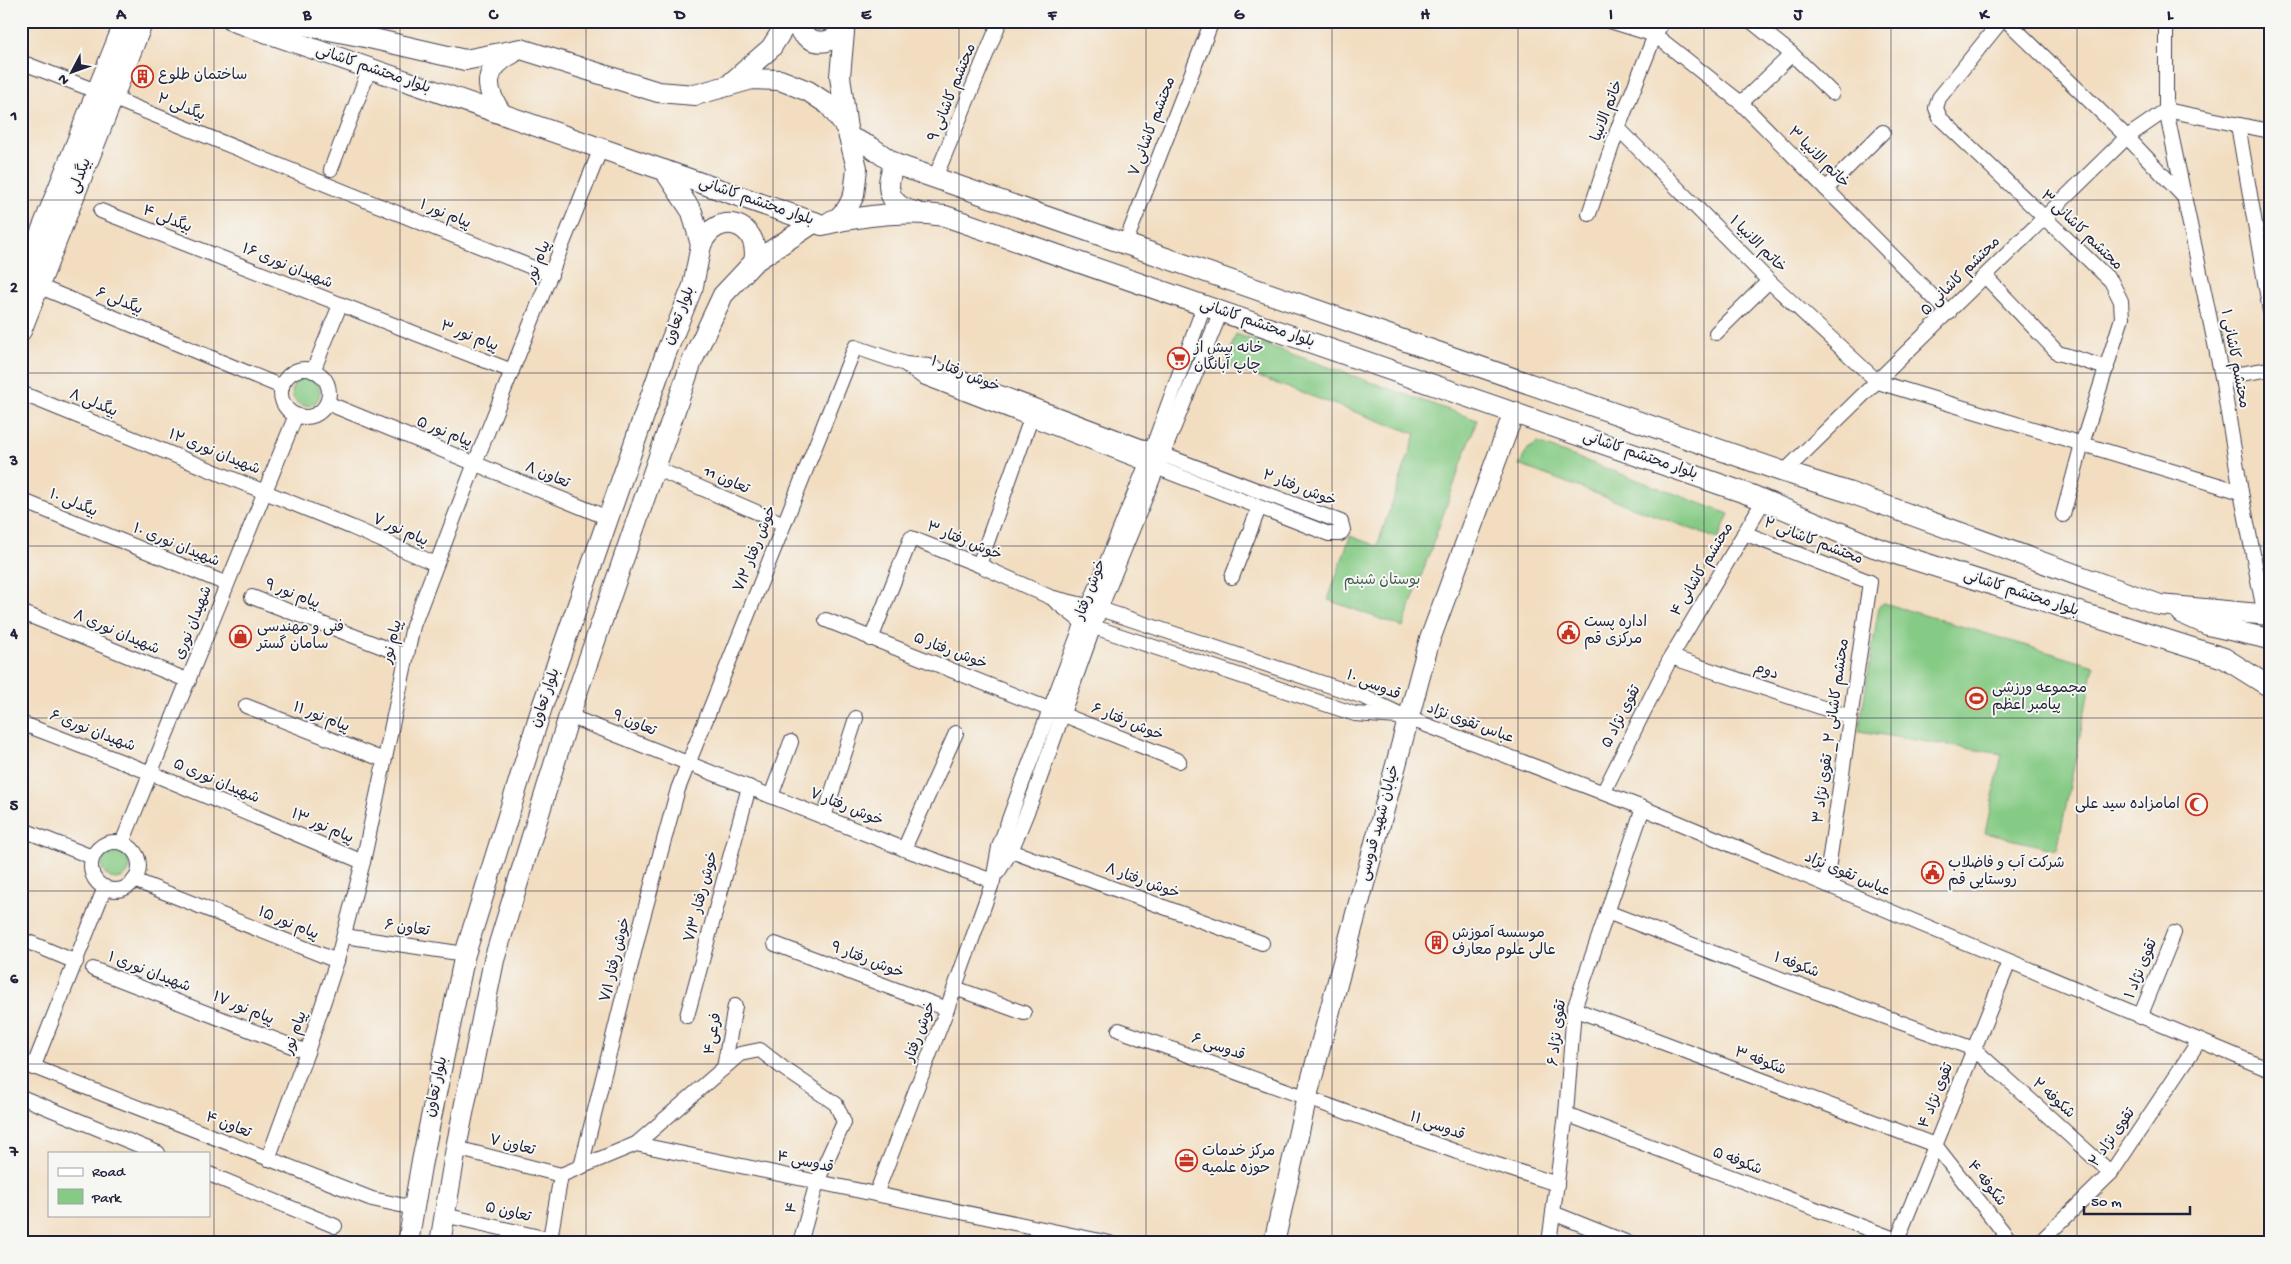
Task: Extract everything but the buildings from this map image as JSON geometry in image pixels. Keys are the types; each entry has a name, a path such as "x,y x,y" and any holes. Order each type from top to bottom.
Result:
{"main road":[{"name":"بیگدلی","path":"21,331 26,281 104,94 143,21"},
{"name":"بلوار محتشم کاشانی","path":"234,21 819,224 858,216 919,212 945,216 1764,500 1874,547 2224,658 2270,687"},
{"name":"بلوار محتشم کاشانی","path":"283,21 365,37 465,60 521,49 658,92 695,96 752,79 780,80 808,90 829,105 848,133 895,164 1784,472 1848,492 2160,605 2268,615"},
{"path":"726,88 771,48 788,21"},
{"path":"795,21 798,30 812,40 829,41 844,26"},
{"name":"بیگدلی","path":"104,94 124,23"},
{"path":"844,26 840,76 848,133"},
{"path":"363,67 349,53 349,47 354,41 365,37"},
{"path":"502,114 490,93 488,82 492,69 502,59 521,49"},
{"name":"بلوار تعاون","path":"440,1243 456,1148 494,960 569,716 692,361 723,295 754,262 819,224 838,218 847,209 854,196 857,168 848,133"},
{"path":"895,164 889,176 889,189 894,201 905,210 919,212"},
{"name":"بلوار تعاون","path":"408,1243 465,954 542,707 666,353 693,286 701,245 692,212 664,170"},
{"path":"701,245 710,230 728,224 736,225 751,236 755,244 754,262"},
{"name":"خیابان شهید قدوسی","path":"1274,1243 1307,1096 1428,642 1514,412"},
{"path":"2160,605 2208,625 2270,640"},
{"path":"414,1208 444,1215"}],"street":[{"name":"محتشم کاشانی ۹","path":"935,178 1000,21"},
{"name":"محتشم کاشانی ۷","path":"1125,244 1212,21"},
{"path":"1610,21 1655,35"},
{"name":"خاتم الانبیا","path":"1589,214 1618,128 1655,35 1663,21"},
{"path":"1751,21 1792,54 1832,93"},
{"name":"محتشم کاشانی ۳","path":"2001,21 1939,98 1936,108 1940,118 2111,281 2121,301 2122,318 2082,444 2063,515"},
{"path":"2007,21 2127,137 2184,197"},
{"name":"محتشم کاشانی ۱","path":"2166,21 2166,110 2222,377 2241,492 2268,615"},
{"name":"خاتم الانبیا ۳","path":"1655,35 1741,103 1949,313"},
{"path":"1741,103 1792,54"},
{"name":"بیگدلی ۲","path":"21,62 326,184"},
{"path":"331,169 363,67"},
{"path":"2166,110 2270,131"},
{"name":"محتشم کاشانی ۵","path":"1784,472 1949,313 2127,137 2166,110"},
{"path":"2238,125 2270,311"},
{"name":"خاتم الانبیا ۱","path":"1618,128 1769,281 1878,382"},
{"path":"1826,189 1883,132"},
{"name":"پیام نور","path":"268,1159 307,1052 344,936 363,862 413,626 474,464 601,148"},
{"name":"پیام نور ۱","path":"326,184 551,275"},
{"name":"بیگدلی ۴","path":"101,211 222,258"},
{"name":"شهیدان نوری ۱۶","path":"222,258 415,334"},
{"path":"1985,276 2058,353 2107,368"},
{"name":"بیگدلی ۶","path":"26,281 282,387"},
{"path":"1716,333 1769,281"},
{"path":"313,371 340,305"},
{"name":"خوش رفتار","path":"876,1194 955,988 993,881 999,847 1057,712 1094,607 1155,459 1212,309"},
{"name":"پیام نور ۳","path":"415,334 512,371"},
{"name":"خوش رفتار ۱","path":"855,347 905,364 929,366 1034,413 1155,459"},
{"name":"خوش رفتار ۷/۲","path":"688,763 855,347"},
{"path":"302,369 313,371 323,377 328,384 327,402 319,413 312,416 296,415 284,405 282,387 288,376 294,372 302,369"},
{"path":"2222,377 2270,369"},
{"path":"1878,382 2241,492"},
{"name":"بیگدلی ۸","path":"21,393 152,445"},
{"name":"پیام نور ۵","path":"327,402 474,464"},
{"path":"980,565 1034,413"},
{"name":"شهیدان نوری","path":"122,844 296,415"},
{"name":"شهیدان نوری ۱۲","path":"152,445 351,527"},
{"name":"خوش رفتار ۲","path":"1155,459 1341,522 1343,530 1340,534 1329,534 1259,508 1155,459"},
{"name":"تعاون ۸","path":"474,464 608,518"},
{"name":"تعاون 11","path":"655,468 784,524"},
{"name":"بیگدلی ۱۰","path":"21,500 113,538"},
{"name":"محتشم کاشانی ۴","path":"1671,657 1764,500"},
{"path":"1232,577 1259,508"},
{"name":"پیام نور ۷","path":"351,527 436,564"},
{"name":"محتشم کاشانی ۲","path":"1744,533 1870,582"},
{"name":"شهیدان نوری ۱۰","path":"113,538 227,584"},
{"name":"خوش رفتار ۳","path":"871,639 910,538 980,565 1050,596"},
{"name":"محتشم کاشانی ۲_ تقوی نژاد ۳","path":"1826,884 1870,582"},
{"path":"1050,596 1088,625"},
{"name":"قدوسی ۱۰","path":"1050,596 1094,607 1364,697 1408,718"},
{"name":"پیام نور ۹","path":"252,597 406,656"},
{"name":"شهیدان نوری ۸","path":"21,612 189,680"},
{"name":"خوش رفتار ۵","path":"826,620 1057,712"},
{"name":"قدوسی ۱۰","path":"1088,625 1355,714 1408,718"},
{"name":"دوم","path":"1671,657 1850,718"},
{"name":"تقوی نژاد ۵","path":"1603,793 1671,657"},
{"name":"پیام نور ۱۱","path":"246,706 384,760"},
{"name":"خوش رفتار","path":"993,881 1011,851 1034,795 1057,712"},
{"name":"خوش رفتار ۶","path":"1057,712 1179,761"},
{"name":"تعاون ۹","path":"569,716 688,763"},
{"path":"824,817 856,718"},
{"name":"عباس تقوی نژاد","path":"1408,718 1643,808 2270,1070"},
{"name":"شهیدان نوری ۶","path":"21,722 151,773"},
{"path":"904,849 956,733"},
{"path":"771,796 791,742"},
{"name":"خوش رفتار ۷","path":"688,763 904,849 993,881"},
{"name":"خوش رفتار ۷/۱","path":"580,1167 640,928 678,789 688,763"},
{"name":"شهیدان نوری ۵","path":"151,773 267,822"},
{"name":"خوش رفتار ۷/۳","path":"687,1016 749,787"},
{"name":"تقوی نژاد ۶","path":"1549,1243 1566,1114 1574,1009 1643,808"},
{"name":"پیام نور ۱۳","path":"267,822 363,862"},
{"path":"21,829 92,857"},
{"path":"111,842 122,844 133,850 137,857 138,865 134,880 121,889 105,888 94,877 91,870 92,857 104,844 111,842"},
{"name":"خوش رفتار ۸","path":"1011,851 1262,943"},
{"name":"پیام نور ۱۵","path":"134,880 337,960"},
{"path":"27,1065 76,962 105,888"},
{"name":"شکوفه ۱","path":"1607,912 1974,1049"},
{"name":"تقوی نژاد ۱","path":"2140,1017 2174,933"},
{"name":"تعاون ۶","path":"344,936 465,954"},
{"path":"21,939 76,962"},
{"name":"خوش رفتار ۹","path":"775,944 947,1009"},
{"name":"تقوی نژاد ۴","path":"1896,1242 2009,962"},
{"name":"شهیدان نوری ۱","path":"93,969 194,1007"},
{"path":"955,988 1024,1013"},
{"name":"فرعی۴","path":"724,1068 736,1006"},
{"name":"پیام نور ۱۷","path":"194,1007 307,1052"},
{"name":"شکوفه ۳","path":"1574,1009 1935,1144"},
{"name":"قدوسی ۶","path":"1119,1030 1307,1096"},
{"name":"تقوی نژاد ۲","path":"2039,1243 2111,1173 2199,1041"},
{"name":"شکوفه ۲","path":"1974,1049 2111,1173"},
{"name":"۴","path":"636,1144 740,1054 760,1050 836,1104 844,1122 817,1182 800,1243"},
{"name":"تعاون ۴","path":"27,1065 372,1199 414,1208"},
{"name":"قدوسی ۱۱","path":"1307,1096 1458,1152 1557,1184"},
{"path":"21,1097 156,1152"},
{"name":"شکوفه ۵","path":"1566,1114 1896,1242"},
{"path":"550,1239 561,1175 636,1144"},
{"name":"قدوسی ۴","path":"636,1144 876,1194 1060,1238 1110,1243"},
{"name":"شکوفه ۴","path":"1935,1144 2012,1243"},
{"name":"تعاون ۷","path":"456,1148 561,1175"},
{"path":"210,1174 334,1226"},
{"path":"1553,1213 1628,1243"},
{"name":"تعاون ۵","path":"444,1215 565,1243"}],"green space":[{"name":"بوستان شبنم","path":"1236,334 1477,420 1403,627 1328,600 1350,536 1377,546 1416,434 1225,365"},
{"path":"306,378 316,382 320,392 316,402 306,406 296,402 292,392 296,382"},
{"path":"1538,443 1729,514 1718,539 1519,465 1528,449"},
{"name":"مجموعه ورزشی پیامبر اعظم","path":"1884,603 2094,666 2057,850 1985,833 2002,754 1859,731 1879,606"},
{"path":"116,851 126,855 130,865 126,875 116,879 106,875 102,865 106,855"}],"place":[{"name":"ساختمان طلوع","path":"142,76"},
{"name":"خانه پیش از چاپ آبانگان","path":"1178,358"},
{"name":"اداره پست مرکزی قم","path":"1568,632"},
{"name":"فنی و مهندسی سامان گستر","path":"241,637"},
{"name":"مجموعه ورزشی پیامبر اعظم","path":"1976,698"},
{"name":"امامزاده سید علی","path":"2196,805"},
{"name":"شرکت آب و فاضلاب روستایی قم","path":"1932,873"},
{"name":"موسسه آموزش عالی علوم معارف","path":"1436,943"},
{"name":"مرکز خدمات حوزه علمیه","path":"1186,1161"}]}
